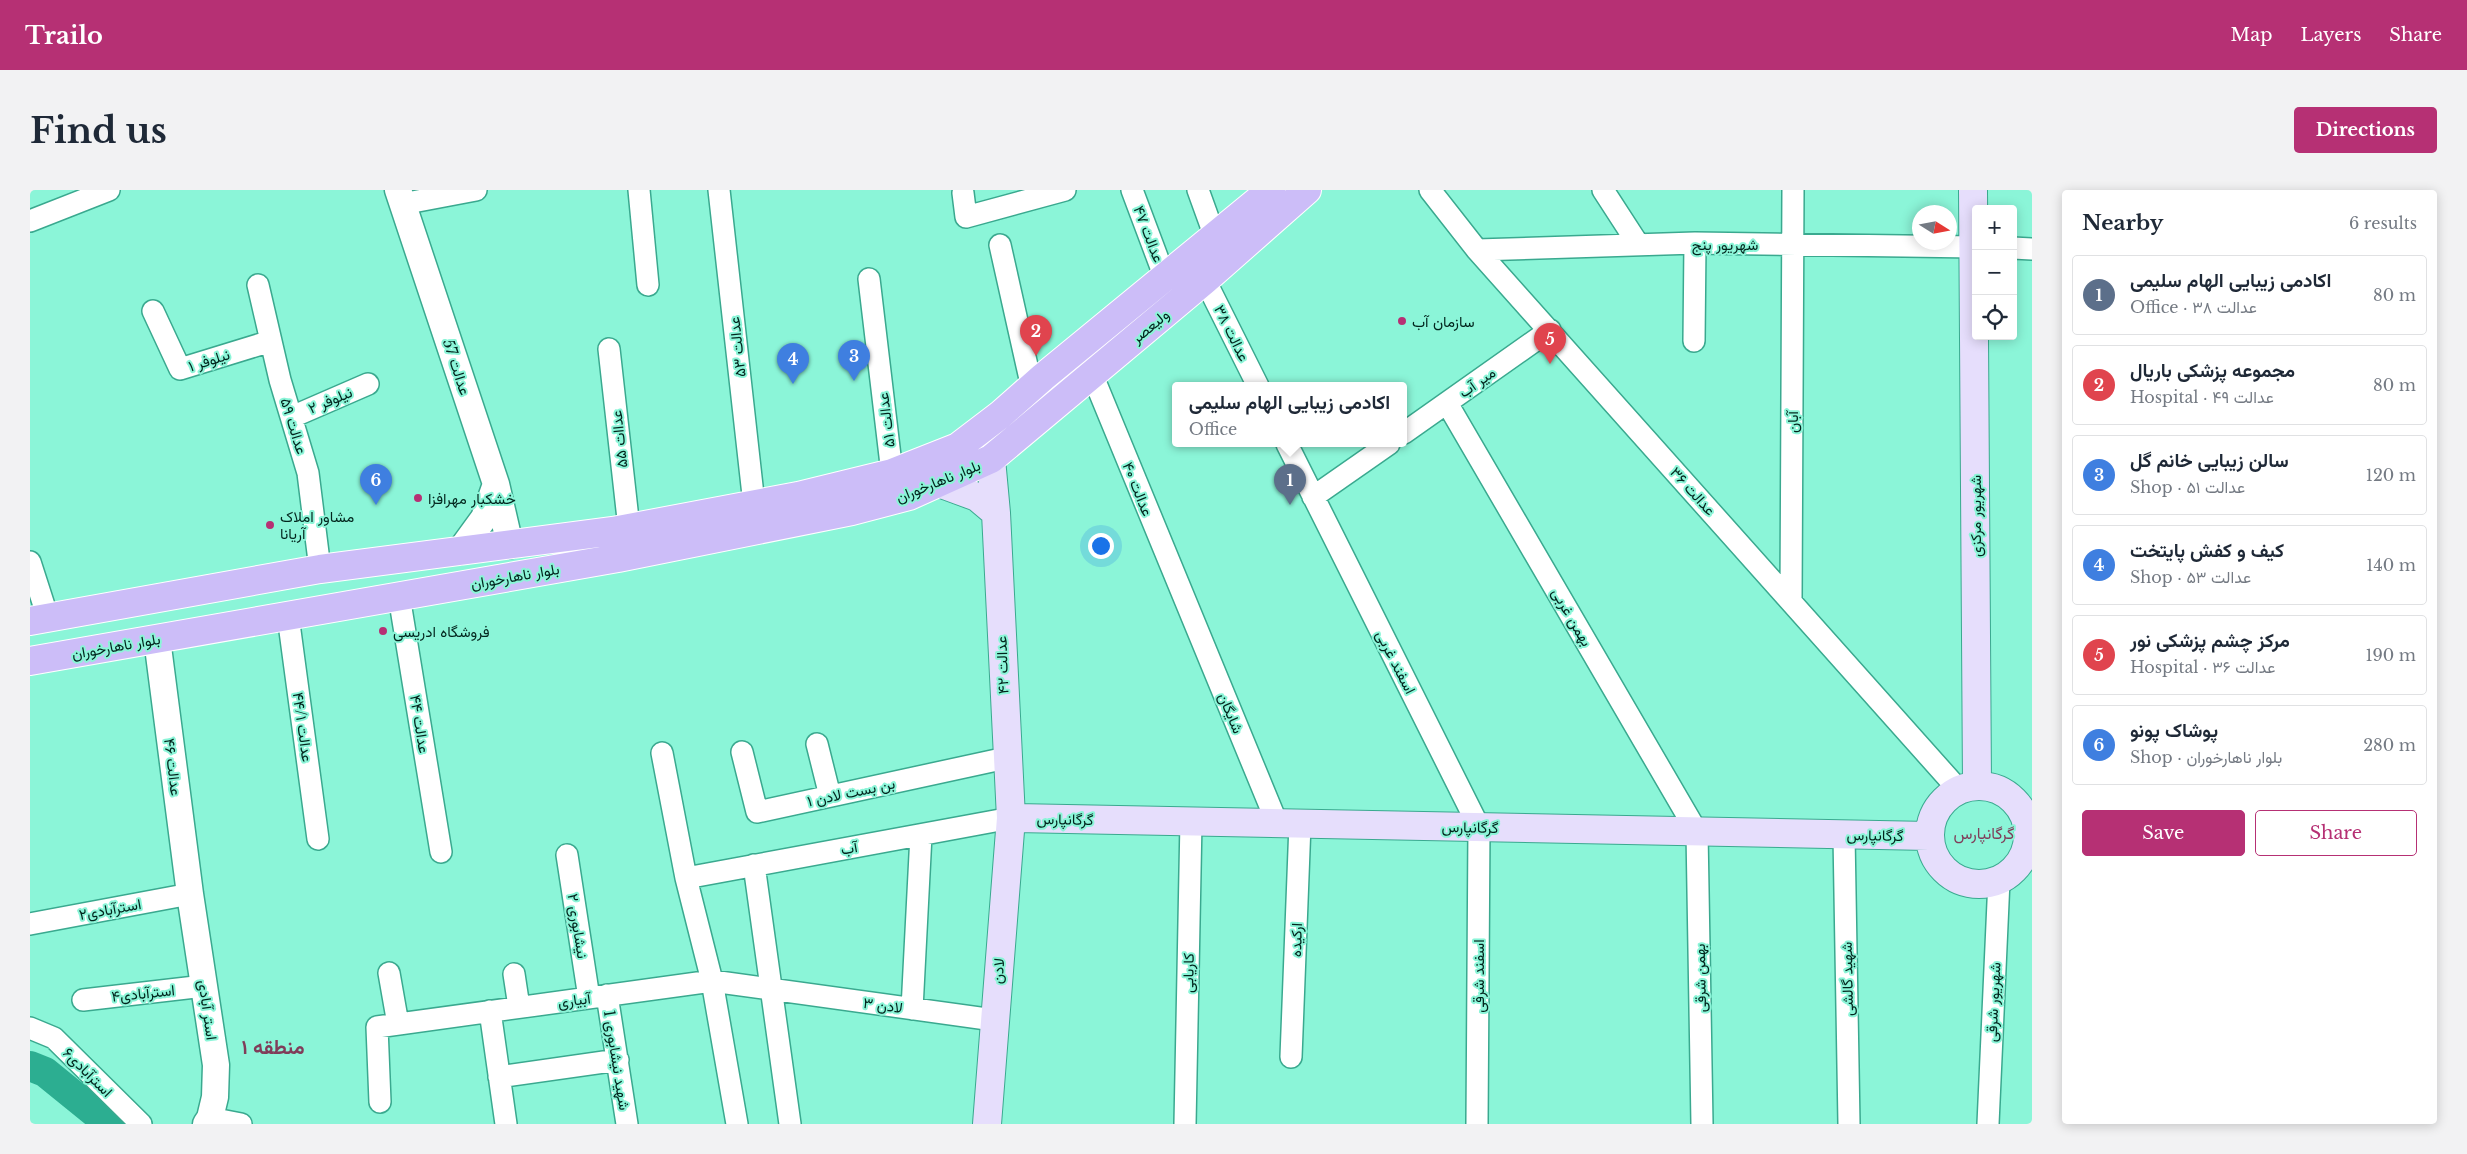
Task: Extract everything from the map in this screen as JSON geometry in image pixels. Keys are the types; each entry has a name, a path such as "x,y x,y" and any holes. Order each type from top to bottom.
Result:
{"main road":[{"name":"ولیعصر","path":"991,459 1206,280 1307,190"},
{"name":"شهریور مرکزی","path":"1973,190 1974,205"},
{"name":"ولیعصر","path":"958,447 1000,415 1165,278 1263,193"},
{"name":"شهریور مرکزی","path":"1968,787 1975,250"},
{"name":"بلوار ناهارخوران","path":"39,620 320,569 629,528 754,504 892,473 958,447"},
{"name":"بلوار ناهارخوران","path":"30,661 516,575 852,512 909,496 991,459"},
{"name":"عدالت ۴۲","path":"991,459 996,513 1006,758 1011,818"},
{"path":"939,483 977,496 996,513"},
{"path":"510,545 516,575"},
{"path":"1968,787 1996,788 2012,799 2024,814 2030,833 2025,852 2015,869 1999,880 1980,885 1961,882 1945,871 1933,855 1929,836 1932,817 1943,801 1968,787"},
{"name":"گرگانپارس","path":"1011,818 1929,836"},
{"name":"لادن","path":"987,1124 1011,818"}],"street":[{"path":"30,221 109,190"},
{"path":"400,197 476,190"},
{"path":"639,190 648,285"},
{"name":"عدالت ۵۳","path":"719,190 754,504"},
{"path":"963,193 966,217 1065,190"},
{"name":"عدالت ۴۷","path":"1132,190 1165,278"},
{"path":"1198,190 1215,236"},
{"name":"عدالت ۳۶","path":"1430,190 1477,250 1791,600 1968,787"},
{"path":"1603,190 1638,244"},
{"name":"آبان","path":"1791,600 1793,190"},
{"name":"عدالت 57","path":"400,197 496,484 510,545"},
{"path":"1694,341 1695,243"},
{"name":"شهریور پنج","path":"1477,250 1695,243 1972,247"},
{"path":"1000,245 1032,388"},
{"path":"2017,248 2032,249"},
{"name":"عدالت ۵۱","path":"869,279 892,473"},
{"name":"عدالت ۳۸","path":"1206,280 1256,382"},
{"name":"عدالت ۵۹","path":"258,286 308,473 320,569"},
{"name":"۱ نیلوفر","path":"153,311 180,370 271,340"},
{"name":"میر آب","path":"1407,431 1550,330"},
{"name":"عداات ۵۵","path":"609,349 629,528"},
{"name":"عدالت ۴۰","path":"1092,374 1184,603"},
{"name":"۲ نیلوفر","path":"292,417 368,384"},
{"name":"بهمن غربی","path":"1447,403 1697,832"},
{"path":"1288,447 1313,497 1385,447"},
{"path":"460,551 484,518 496,484"},
{"name":"اسفند غربی","path":"1313,497 1480,827"},
{"path":"30,562 39,620"},
{"name":"۴۴ عدالت","path":"399,596 441,852"},
{"name":"شایگان","path":"1184,603 1289,824"},
{"name":"۴۴/۱ عدالت","path":"288,616 318,839"},
{"name":"۴۶ عدالت","path":"157,639 190,894"},
{"path":"817,744 830,796"},
{"name":"۱ بن بست لادن","path":"742,752 757,812 1006,758"},
{"path":"662,753 686,878 712,981 737,1124"},
{"name":"آب","path":"686,878 1011,818"},
{"name":"کاریابی","path":"1184,1124 1191,821"},
{"name":"ارکیده","path":"1289,824 1291,1057"},
{"name":"اسفند شرقی","path":"1478,1124 1480,827"},
{"name":"بهمن شرقی","path":"1697,832 1702,1124"},
{"path":"912,1009 921,834"},
{"name":"شهید گالشی","path":"1844,835 1849,1124"},
{"name":"نیشابوری ۲","path":"567,855 598,997"},
{"path":"754,865 790,1124"},
{"name":"شهریور شرقی","path":"1988,1124 1999,880"},
{"name":"استرآبادی۲","path":"30,924 190,894"},
{"name":"استر آبادی","path":"190,894 216,1065 216,1087 208,1121"},
{"path":"389,974 398,1024"},
{"path":"514,974 519,1007"},
{"name":"آبیاری","path":"380,1102 377,1027 712,981 772,989"},
{"name":"استرآبادی۴","path":"82,1000 204,986"},
{"name":"۳ لادن","path":"772,989 994,1020"},
{"name":"شهید نیشابوری 1","path":"598,997 618,1060 627,1124"},
{"path":"490,1011 506,1124"},
{"name":"استرآبادی۶","path":"30,1028 54,1038 141,1124"},
{"path":"499,1077 618,1060"},
{"path":"208,1121 241,1124"}],"waterway":[{"path":"30,1066 45,1072 109,1124"}],"place":[{"name":"سازمان آب","path":"1402,321"},
{"name":"مجموعه پزشکی باریال","path":"1036,356"},
{"name":"مرکز چشم پزشکی نور","path":"1550,364"},
{"name":"سالن زیبایی خانم گل","path":"854,381"},
{"name":"کیف و کفش پایتخت","path":"793,384"},
{"name":"خشكبار مهرافزا","path":"418,498"},
{"name":"پوشاک پونو","path":"376,505"},
{"name":"اکادمی زیبایی الهام سلیمی","path":"1290,505"},
{"name":"مشاور املاک آریانا","path":"270,525"},
{"name":"فروشگاه ادریسی","path":"383,631"}],"district":[{"name":"گرگانپارس","path":"1984,833"},
{"name":"منطقه ۱","path":"273,1047"}]}
